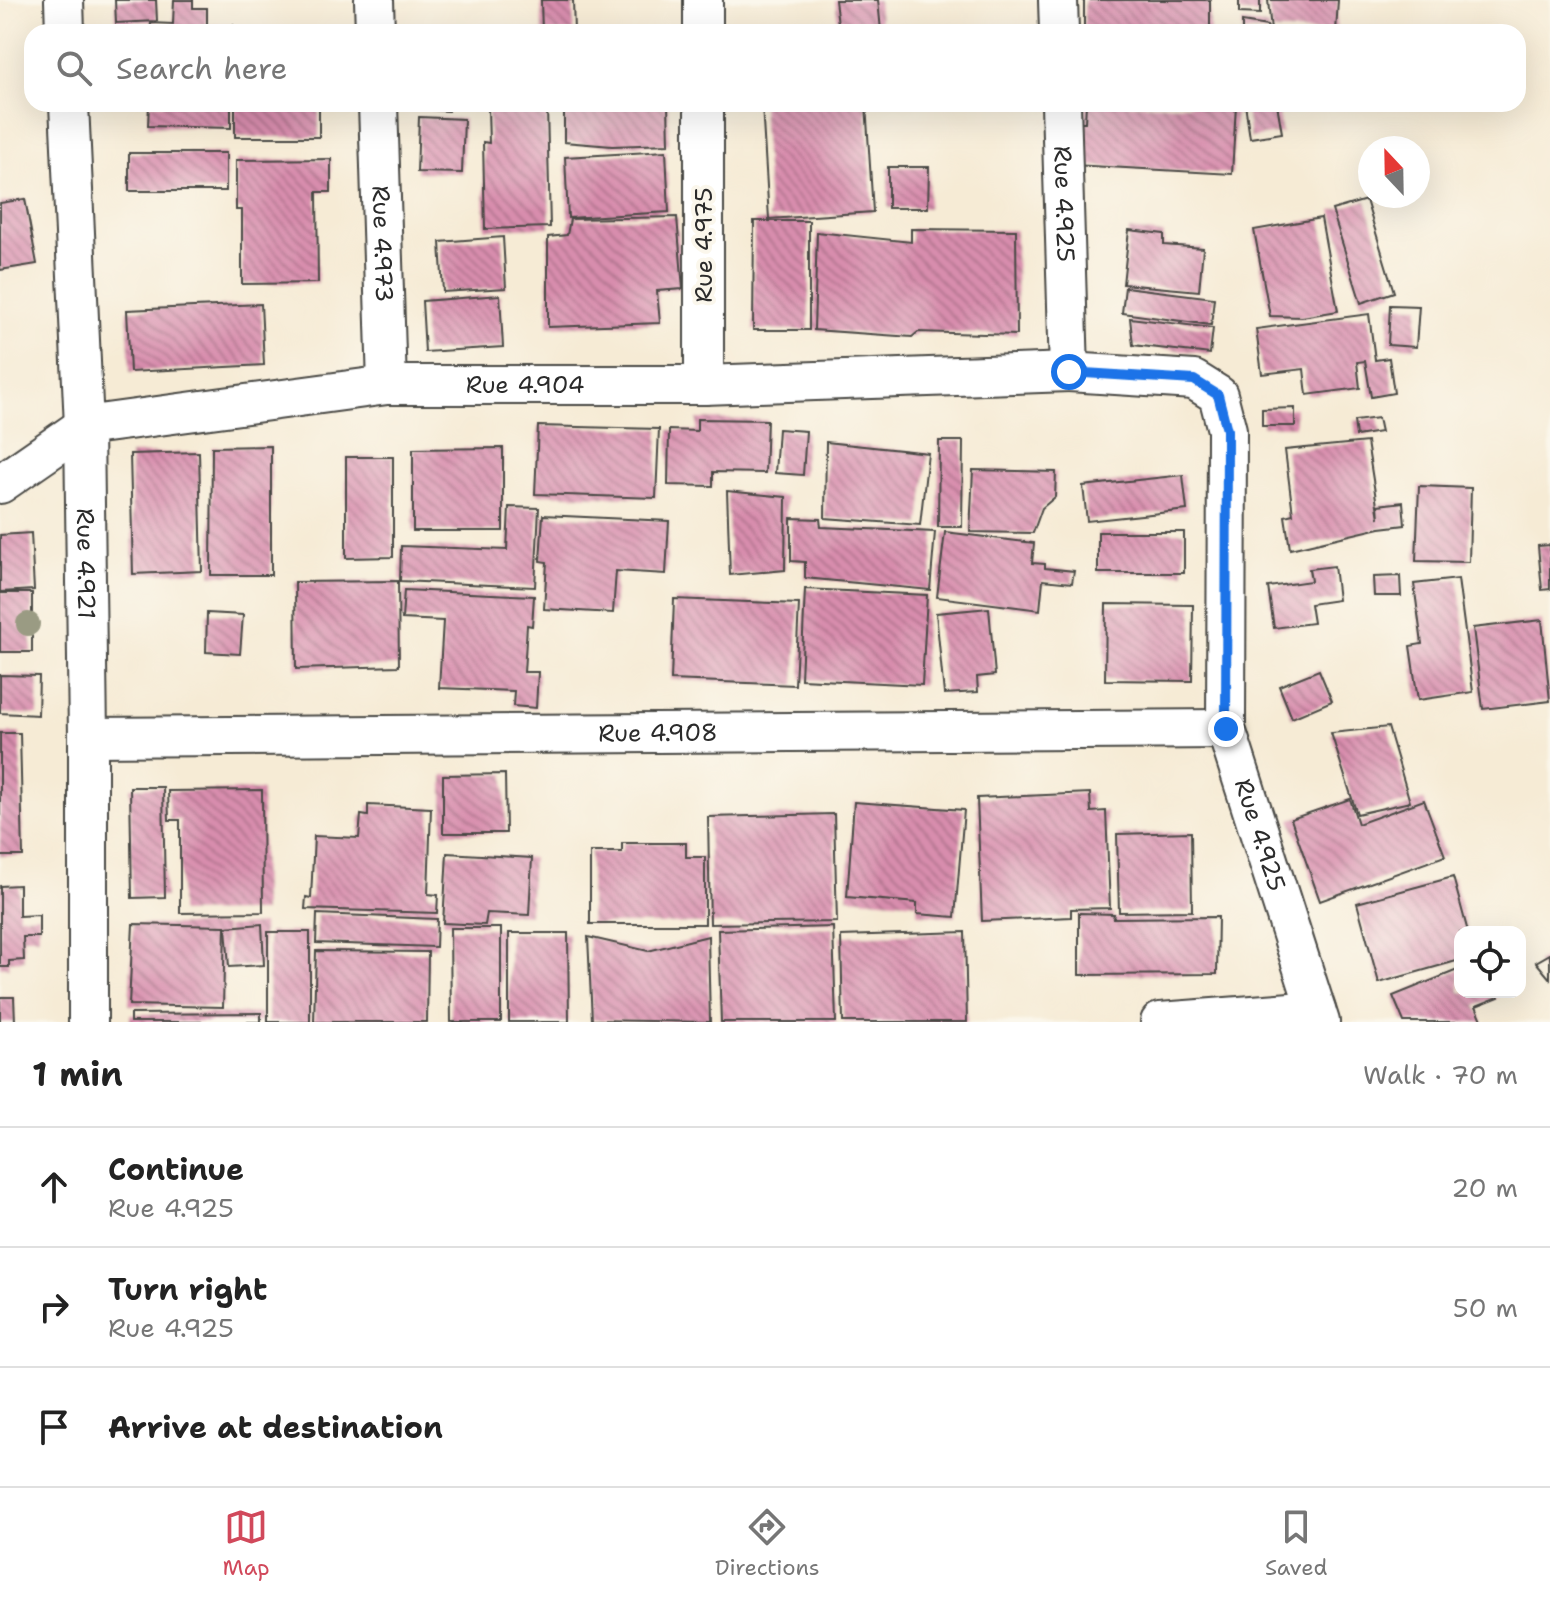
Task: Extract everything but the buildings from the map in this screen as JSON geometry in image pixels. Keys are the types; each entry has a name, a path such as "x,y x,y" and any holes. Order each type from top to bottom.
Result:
{"street":[{"path":"64,0 65,24"},
{"path":"374,0 375,24"},
{"path":"703,0 703,24"},
{"path":"1058,0 1059,24"},
{"name":"Rue 4.921","path":"69,112 84,426 88,1022"},
{"name":"Rue 4.973","path":"378,112 387,385"},
{"name":"Rue 4.975","path":"704,112 704,385"},
{"name":"Rue 4.925","path":"1061,112 1069,372 1194,380 1218,395 1227,430 1226,729 1318,1016"},
{"name":"Rue 4.904","path":"0,484 84,426 387,385 704,385 1069,372"},
{"name":"Rue 4.908","path":"88,737 1226,729"},
{"path":"1160,1022 1318,1016"}],"route":[{"path":"1069,372 1194,380 1218,395 1227,430 1226,729"}]}
